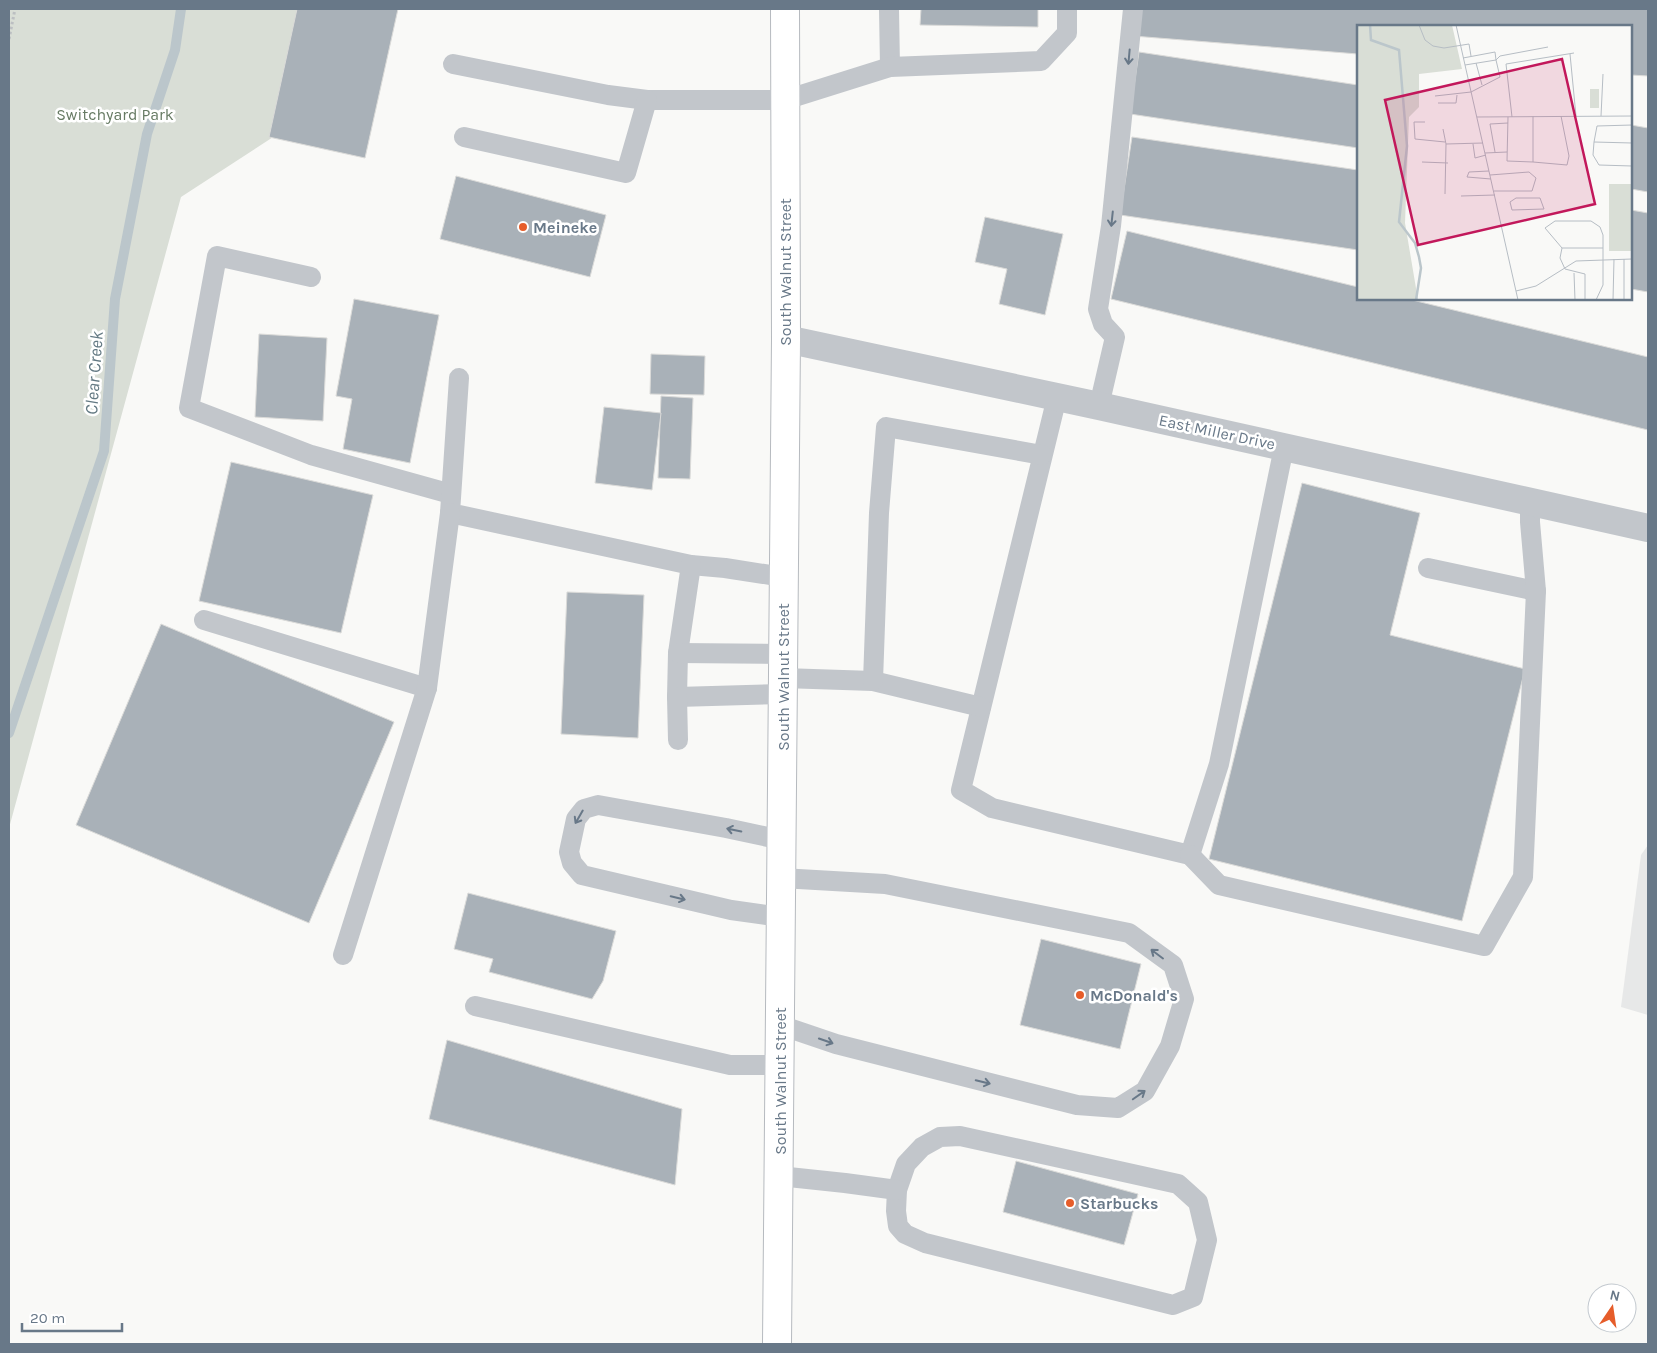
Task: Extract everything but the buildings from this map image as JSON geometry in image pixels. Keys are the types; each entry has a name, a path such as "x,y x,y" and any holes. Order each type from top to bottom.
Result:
{"main road":[{"name":"South Walnut Street","path":"777,1344 786,339 785,9"}],"street":[{"name":"East Miller Drive","path":"786,339 1099,406 1648,528"}],"lane":[{"path":"889,9 890,67"},
{"path":"453,64 608,95 647,100 785,100 890,67 1041,60 1067,33 1067,9"},
{"path":"1099,406 1115,338 1103,324 1098,309 1112,216 1133,9"},
{"path":"464,137 626,173 647,100"},
{"path":"310,277 216,256 189,408 311,455 450,504 691,565 783,577"},
{"path":"343,955 427,688 450,504 459,378"},
{"path":"1056,397 961,790 992,808 1190,854 1219,885 1484,946 1523,877 1536,590 1530,501"},
{"path":"873,681 879,512 886,427 1042,455"},
{"path":"1190,854 1219,764 1284,447"},
{"path":"678,740 678,653 691,565"},
{"path":"1428,568 1536,590"},
{"path":"204,620 427,688"},
{"path":"678,653 783,675 873,681 981,707"},
{"path":"677,697 783,675"},
{"path":"781,917 731,910 582,875 572,863 569,852 576,818 584,809 598,805 782,840"},
{"path":"780,1025 836,1044 1077,1105 1118,1108 1145,1091 1170,1046 1184,999 1173,965 1129,933 885,884 782,878"},
{"path":"475,1006 730,1065 780,1065"},
{"path":"940,1136 960,1136 1178,1184 1198,1202 1207,1240 1193,1297 1173,1305 925,1243 906,1234 898,1226 896,1212 897,1190 906,1164 922,1147 940,1136"},
{"path":"779,1176 844,1182 897,1190"}],"path":[{"path":"9,40 15,9"}],"shaded area":[{"path":"1648,845 1648,1015 1621,1007 1641,855"}],"green space":[{"name":"Switchyard Park","path":"9,9 317,9 287,128 181,197 9,828"}],"waterway":[{"name":"Clear Creek","path":"9,733 104,451 115,299 147,134 175,50 181,9"}],"place":[{"name":"Meineke","path":"523,227"},
{"name":"McDonald's","path":"1080,995"},
{"name":"Starbucks","path":"1070,1203"}]}
